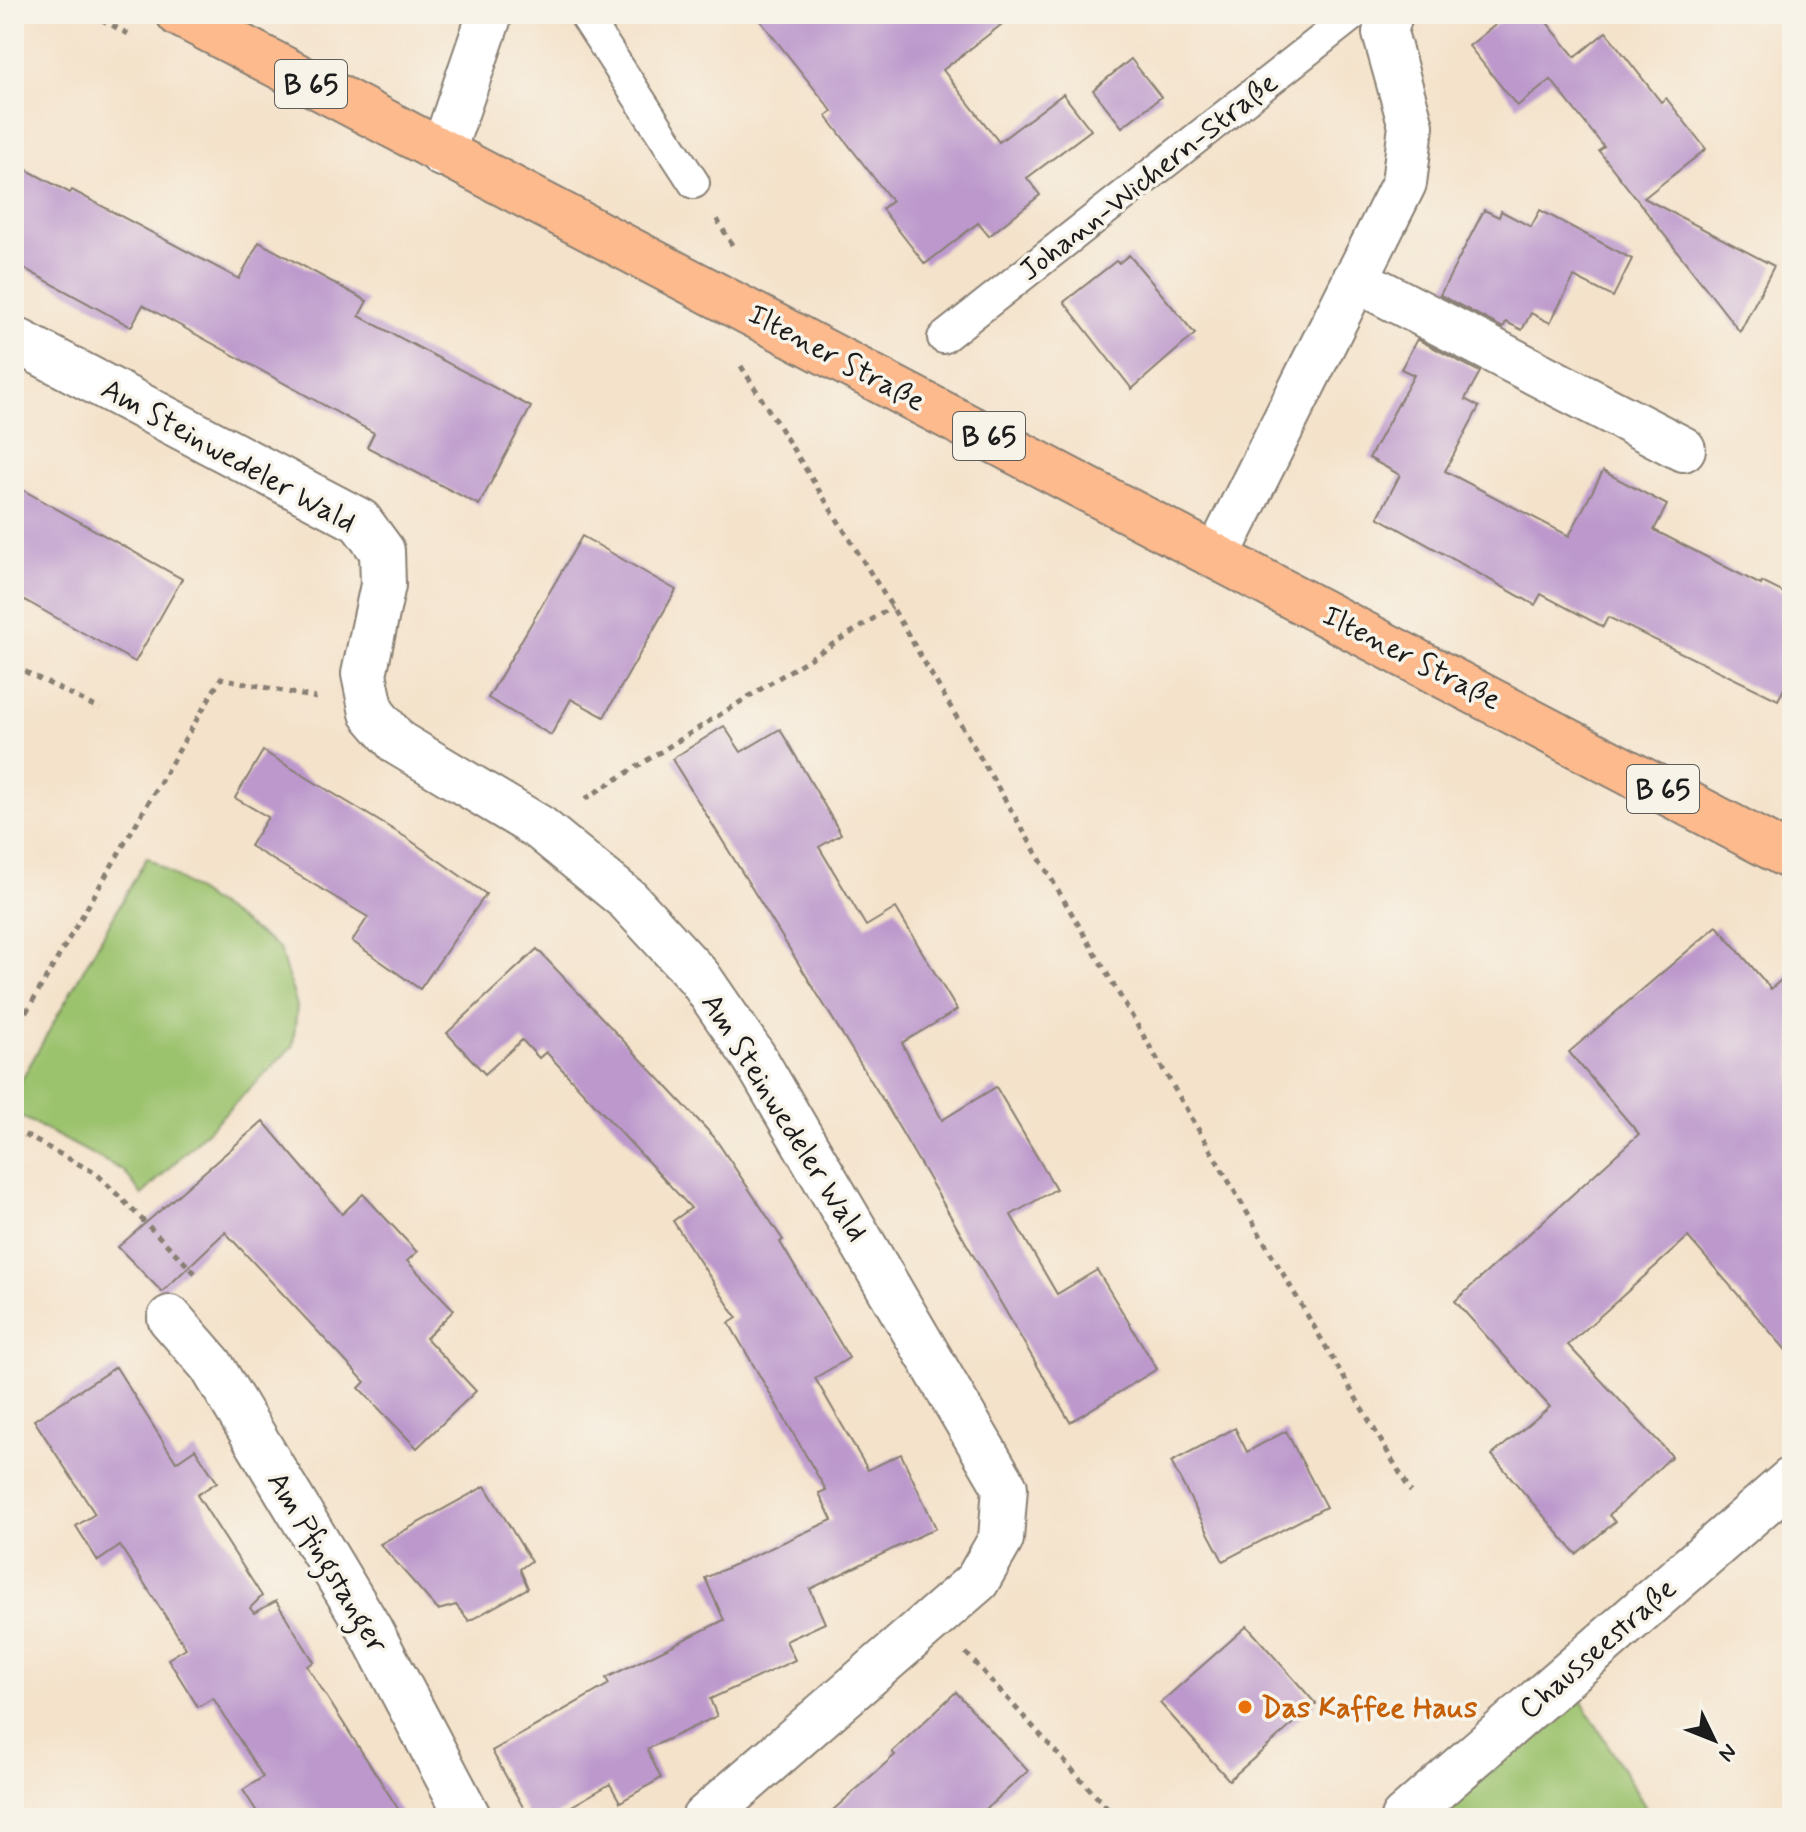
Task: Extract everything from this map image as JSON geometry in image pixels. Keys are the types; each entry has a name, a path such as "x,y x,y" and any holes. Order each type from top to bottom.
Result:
{"main road":[{"name":"Iltener Straße","path":"179,14 1792,858"}],"street":[{"path":"442,154 490,14"},
{"path":"1217,556 1404,183 1411,126 1385,33 1390,14"},
{"path":"1355,279 1683,449"},
{"name":"Am Steinwedeler Wald","path":"14,339 360,521 382,551 383,585 364,674 372,713 398,743 540,828 628,900 699,977 754,1057 1005,1487 1001,1539 977,1581 704,1818"},
{"name":"Am Pfingstanger","path":"170,1318 211,1365 369,1628 469,1818"},
{"name":"Chausseestraße","path":"1403,1818 1792,1479"}],"lane":[{"path":"584,14 694,183"},
{"name":"Johann-Wichern-Straße","path":"943,338 1354,14"}],"path":[{"path":"738,361 892,607 1411,1492"},
{"path":"540,828 892,607"},
{"path":"14,666 100,709"},
{"path":"14,1033 221,678 315,699 364,674"},
{"path":"14,1129 97,1174 200,1278 170,1318"},
{"path":"934,1617 1116,1818"}],"green space":[{"path":"147,857 279,948 297,1006 293,1046 142,1195 124,1171 14,1113 14,1093"},
{"path":"1578,1695 1652,1818 1438,1818"}],"building":[{"path":"755,14 1015,14 943,70 999,142 1063,94 1091,130 1027,178 1040,195 989,236 978,223 925,264 882,209 892,201 826,116 832,111"},
{"path":"1509,14 1540,14 1575,57 1606,32 1661,102 1666,98 1706,149 1644,198 1774,266 1740,332 1599,151 1604,147 1551,80 1517,106 1469,46"},
{"path":"1131,59 1161,97 1122,127 1093,90"},
{"path":"14,163 70,193 72,190 239,279 259,242 367,301 359,316 531,407 479,505 367,447 374,433 143,305 131,327 14,263"},
{"path":"1484,210 1499,217 1501,211 1531,227 1540,210 1632,259 1613,297 1574,277 1550,323 1531,313 1522,330 1506,322 1503,328 1440,295"},
{"path":"1129,255 1195,334 1132,389 1064,302 1116,261 1119,263"},
{"path":"1417,339 1480,372 1465,399 1479,407 1445,471 1569,536 1603,471 1667,505 1654,530 1761,585 1762,582 1792,597 1792,674 1778,700 1608,617 1603,627 1541,594 1535,605 1378,517 1400,475 1369,458 1414,375 1401,369"},
{"path":"14,485 182,579 135,662 14,594"},
{"path":"582,536 676,590 604,717 571,699 551,735 488,698"},
{"path":"724,726 741,752 780,729 841,834 819,847 866,926 896,908 957,1010 902,1043 942,1120 996,1087 1056,1189 1011,1215 1057,1294 1097,1270 1157,1369 1070,1422 886,1105 672,759"},
{"path":"263,751 407,838 486,894 420,989 352,941 368,917 250,846 268,817 235,798"},
{"path":"1717,926 1771,989 1792,970 1792,1357 1688,1237 1568,1345 1672,1456 1609,1515 1615,1522 1576,1554 1492,1455 1550,1407 1455,1301 1639,1134 1569,1052"},
{"path":"537,949 714,1137 783,1240 780,1242 849,1358 815,1378 868,1470 901,1454 936,1528 810,1589 825,1623 786,1641 795,1660 710,1699 717,1716 647,1749 661,1778 620,1802 610,1784 551,1818 529,1818 492,1751 609,1684 606,1678 724,1620 705,1578 832,1520 819,1493 826,1490 729,1323 737,1318 673,1221 691,1208 546,1052 539,1058 522,1040 485,1074 447,1033"},
{"path":"263,1121 342,1214 363,1194 417,1252 407,1261 454,1310 426,1338 476,1391 417,1448 359,1388 365,1382 225,1232 162,1292 118,1247"},
{"path":"116,1367 176,1462 195,1449 217,1482 197,1495 262,1596 250,1608 254,1613 276,1601 314,1662 307,1666 404,1818 261,1818 243,1790 263,1777 213,1698 198,1707 168,1659 186,1648 120,1546 98,1561 76,1526 95,1514 34,1420"},
{"path":"1235,1428 1247,1452 1286,1431 1326,1507 1223,1561 1171,1462"},
{"path":"485,1486 531,1561 520,1569 528,1588 469,1621 456,1605 438,1610 380,1544"},
{"path":"1247,1626 1316,1704 1229,1780 1160,1703"},
{"path":"956,1692 1028,1771 976,1818 824,1818 895,1755 892,1752"}],"place":[{"name":"Das Kaffee Haus","path":"1245,1707"}]}
